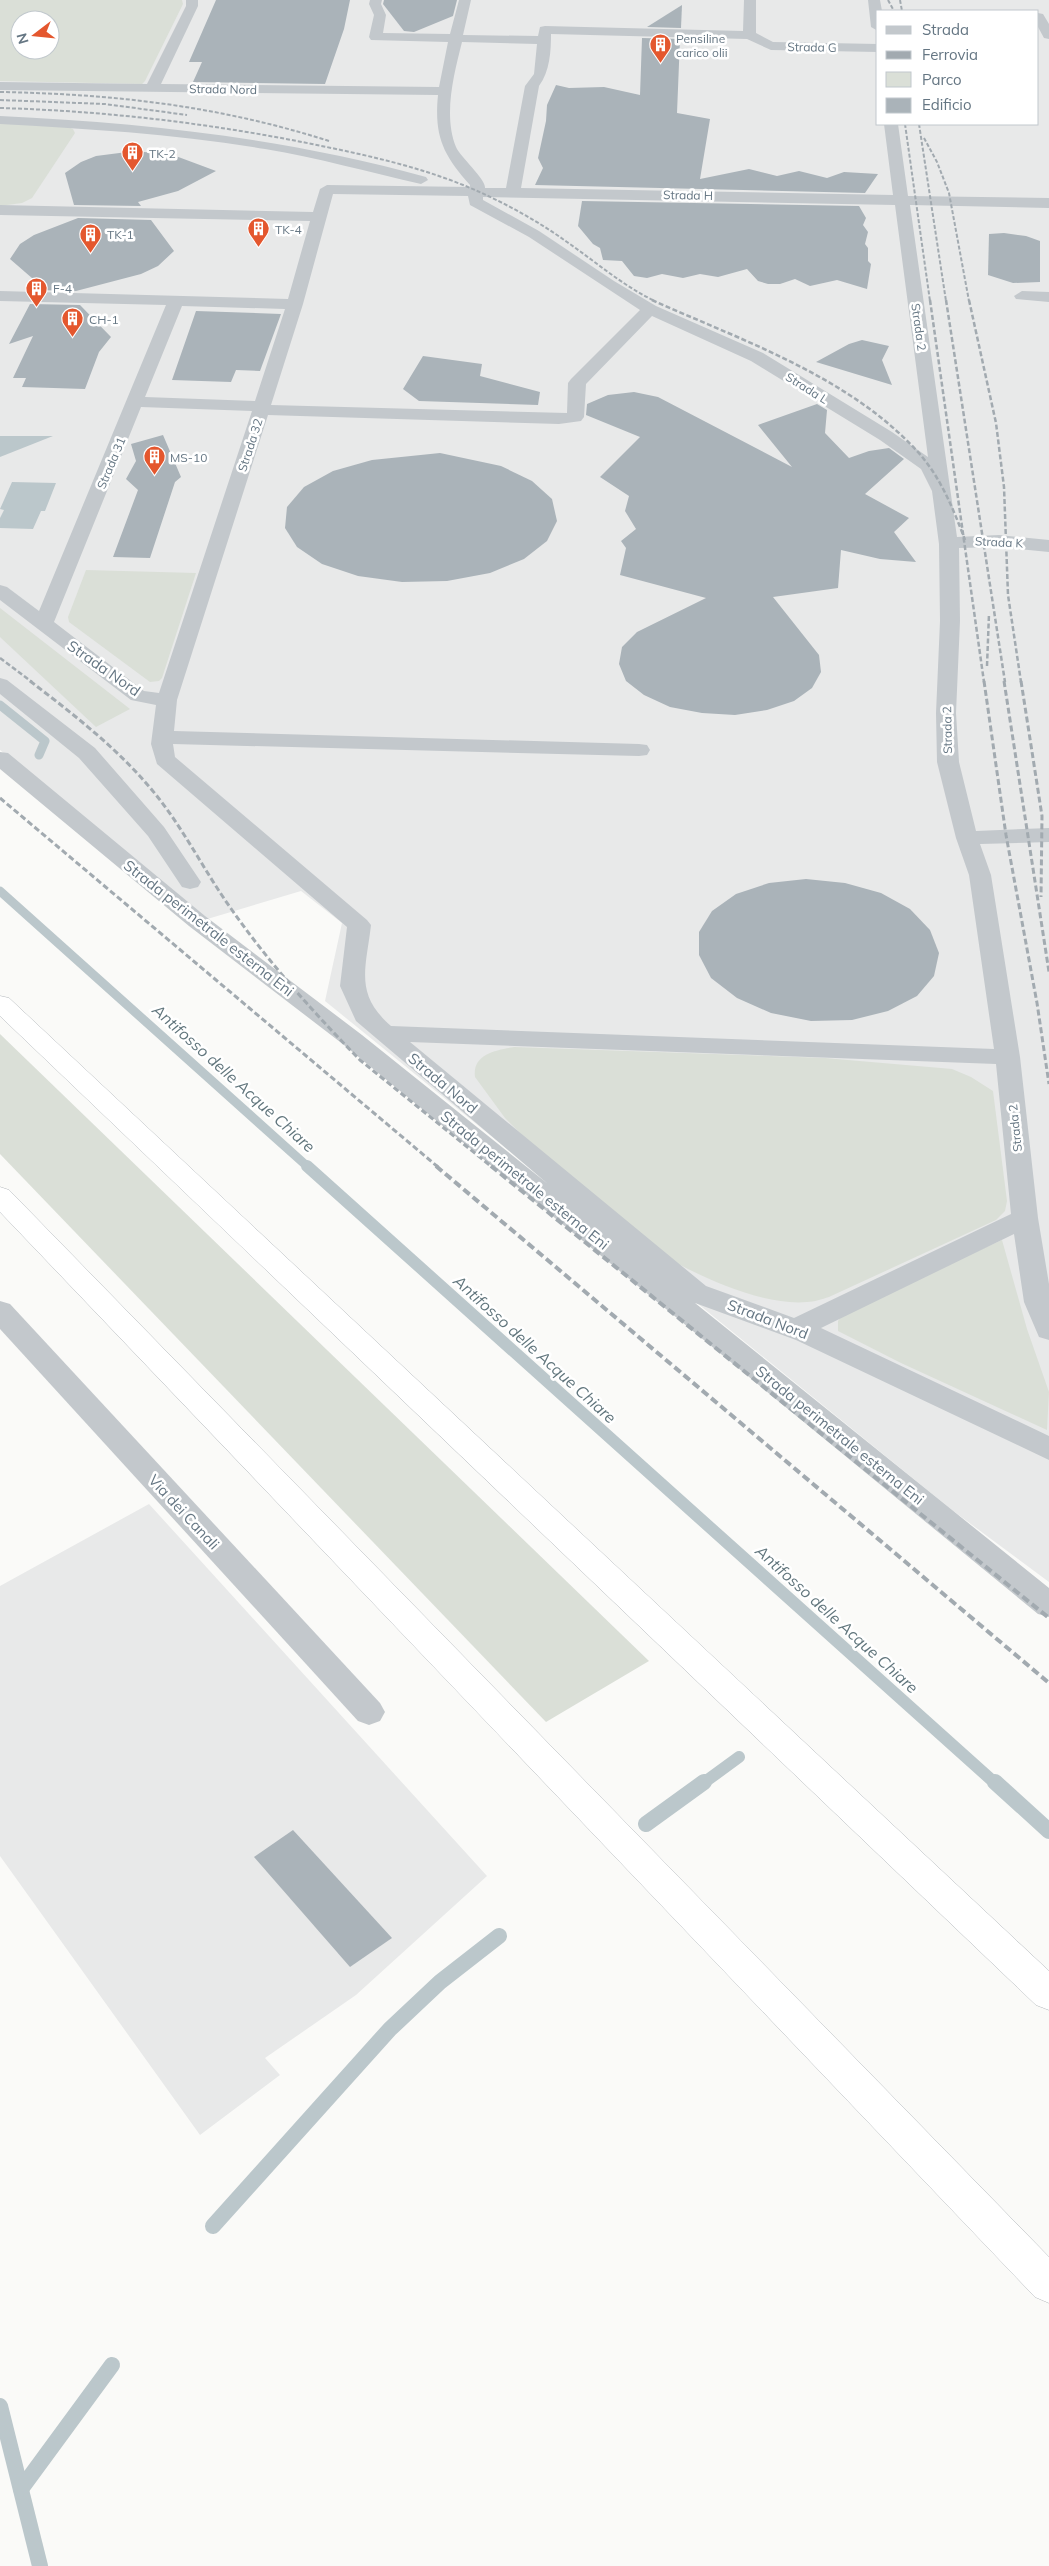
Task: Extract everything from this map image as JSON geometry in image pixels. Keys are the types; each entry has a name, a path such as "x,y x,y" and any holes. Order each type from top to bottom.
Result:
{"highway":[{"path":"0,1003 1049,1994"},
{"path":"0,1196 428,1638 557,1777 1049,2284"}],"street":[{"path":"152,88 192,6 192,0"},
{"path":"376,0 375,4 380,15 376,37 457,38 546,35 749,35 750,0"},
{"path":"465,0 446,91 447,141 460,164 478,184 476,191"},
{"path":"874,0 876,14"},
{"path":"1039,13 1049,35"},
{"path":"513,192 532,86 541,74 546,35"},
{"name":"Strada G","path":"749,35 771,46 876,48"},
{"name":"Strada Nord","path":"0,86 446,91"},
{"path":"0,120 86,124 253,144 343,160 455,190"},
{"name":"Strada 2","path":"891,125 949,544 950,621 946,712 948,762 967,838 980,875 1008,1057 1025,1218 1038,1302 1049,1330"},
{"name":"Strada H","path":"327,189 1049,203"},
{"name":"Strada 32","path":"167,700 295,304 327,189"},
{"name":"Strada L","path":"476,191 475,202 534,234 608,284 650,309 757,357 886,436 929,466 943,495"},
{"path":"0,210 318,217"},
{"path":"0,296 295,304"},
{"path":"1022,296 1049,296"},
{"name":"Strada 31","path":"43,624 137,402 176,301"},
{"path":"137,402 558,419 575,417 577,383 650,309"},
{"name":"Strada K","path":"949,544 965,540 1005,541 1049,546"},
{"name":"Strada Nord","path":"0,591 138,696 167,700 163,737 165,759 359,925 352,986 365,1016 696,1293 795,1329 1049,1448"},
{"path":"0,684 87,753 156,832 190,882"},
{"path":"163,737 639,750"},
{"name":"Strada perimetrale esterna Eni","path":"0,758 197,921 352,1040 1049,1605"},
{"path":"967,838 1006,835 1049,835"},
{"path":"384,1033 1008,1057"},
{"path":"795,1329 1025,1218"},
{"name":"Via dei Canali","path":"0,1311 369,1712"}],"shaded area":[{"path":"0,0 1049,0 1049,1582 952,1510 325,1001 342,923 301,891 204,920 0,750"},
{"path":"0,436 53,436 0,457"},
{"path":"12,482 56,483 45,511 41,511 33,529 0,528 0,518 4,510 0,509"},
{"path":"149,1504 487,1876 356,1995 265,2058 280,2075 200,2135 0,1856 0,1586"}],"green space":[{"path":"0,0 182,0 183,4 142,84 0,81"},
{"path":"0,123 65,126 73,129 75,133 32,198 22,203 0,206"},
{"path":"86,570 196,573 162,678 159,681 150,682 69,622 68,617"},
{"path":"0,608 130,709 96,727 0,637"},
{"path":"0,1034 649,1661 546,1722 0,1154"},
{"path":"514,1047 825,1058 952,1069 971,1077 993,1091 1007,1201 1005,1211 996,1220 829,1297 810,1302 791,1302 774,1300 739,1291 704,1277 675,1262 523,1136 505,1118 475,1077 475,1069 481,1058 493,1052"},
{"path":"1002,1240 1027,1329 1049,1392 1047,1430 901,1363 838,1331 838,1321 845,1311"}],"building":[{"path":"216,0 350,0 344,29 325,84 193,82 202,62 189,62"},
{"path":"384,0 457,0 453,16 414,32 404,31 383,4"},
{"path":"682,5 681,28 647,27"},
{"path":"642,38 680,39 677,113 710,119 700,179 749,169 777,176 799,171 827,178 844,172 878,174 865,193 535,185 543,168 538,158 546,121 547,105 556,85 569,88 604,87 640,95"},
{"name":"TK-2","path":"135,151 173,155 216,171 178,191 138,202 141,206 74,205 65,173 81,162 96,156"},
{"path":"582,201 859,206 866,218 863,225 868,232 865,244 868,248 868,261 871,264 867,289 837,280 810,286 795,279 780,284 768,284 758,281 747,269 718,277 700,274 683,278 662,274 647,278 634,276 622,261 603,260 600,248 593,244 578,226"},
{"name":"TK-1","path":"78,218 151,220 174,251 158,266 141,274 76,291 37,290 40,285 10,259 20,244 34,235"},
{"path":"1004,233 1026,236 1040,241 1040,282 1013,283 988,275 989,234"},
{"path":"30,304 80,305 111,337 99,352 85,389 22,387 26,378 13,378 33,336 9,344"},
{"path":"196,311 281,314 260,371 236,370 231,382 172,380"},
{"path":"862,340 889,346 882,360 892,385 816,362 849,344"},
{"path":"423,356 482,364 480,376 540,392 538,405 419,401 403,389"},
{"path":"634,392 658,397 792,467 758,425 817,404 827,410 825,433 849,458 869,451 889,448 904,459 865,494 909,518 894,532 916,562 880,559 841,550 838,588 773,597 819,655 821,672 812,688 794,701 767,710 735,715 702,713 670,707 644,695 626,681 619,664 622,647 637,632 706,598 620,575 626,548 621,541 636,529 625,511 629,496 600,477 640,437 586,415 587,404 608,395"},
{"path":"163,435 181,477 175,482 150,558 113,557 138,490 126,479 136,461 131,444"},
{"path":"440,453 501,466 532,481 552,499 557,521 547,541 524,559 490,573 447,581 402,582 358,576 322,564 297,547 285,528 287,507 304,487 333,471 372,460"},
{"path":"806,879 845,883 881,893 910,909 930,930 939,953 934,976 917,996 888,1011 852,1020 811,1021 771,1013 737,998 711,978 699,955 699,932 712,911 736,894 769,883"},
{"path":"293,1830 392,1938 350,1967 254,1857"}],"waterway":[{"path":"0,705 45,741 39,755"},
{"name":"Antifosso delle Acque Chiare","path":"0,891 308,1167"},
{"name":"Antifosso delle Acque Chiare","path":"307,1166 996,1784"},
{"path":"702,1784 739,1757"},
{"path":"646,1824 704,1782"},
{"name":"Antifosso delle Acque Chiare","path":"995,1782 1049,1831"},
{"path":"213,2226 390,2029 440,1982 499,1936"},
{"path":"21,2489 112,2365"},
{"path":"0,2406 40,2566"}],"railway":[{"path":"888,0 893,10"},
{"path":"900,0 902,10"},
{"path":"0,92 43,93 166,104 247,119 329,141"},
{"path":"0,100 105,104 187,115"},
{"path":"0,108 117,115 195,124 312,144 422,171 465,186 517,211 557,235 621,281 655,301"},
{"path":"905,125 930,301"},
{"path":"919,125 946,301"},
{"path":"924,138 937,162 949,193 969,301"},
{"path":"652,300 793,363 827,381 890,425 917,451 933,471 951,504 963,536"},
{"path":"930,300 963,536"},
{"path":"946,300 1005,682"},
{"path":"969,300 996,423 1004,487 1008,595 1021,682"},
{"path":"963,536 965,540"},
{"path":"963,536 984,682"},
{"path":"987,666 989,614"},
{"path":"0,658 32,682"},
{"path":"30,681 109,746 152,790 174,819 222,895 262,950 309,1006 360,1060 492,1167"},
{"path":"984,681 1006,835 1037,1003 1049,1084"},
{"path":"1004,681 1049,972"},
{"path":"1021,681 1042,816 1041,897"},
{"path":"0,798 438,1167"},
{"path":"436,1166 1049,1683"},
{"path":"491,1166 1049,1618"}],"place":[{"name":"Pensiline carico olii","path":"660,64"},
{"name":"TK-2","path":"133,172"},
{"name":"TK-4","path":"259,248"},
{"name":"TK-1","path":"91,253"},
{"name":"F-4","path":"37,307"},
{"name":"CH-1","path":"73,338"},
{"name":"MS-10","path":"154,476"}]}
